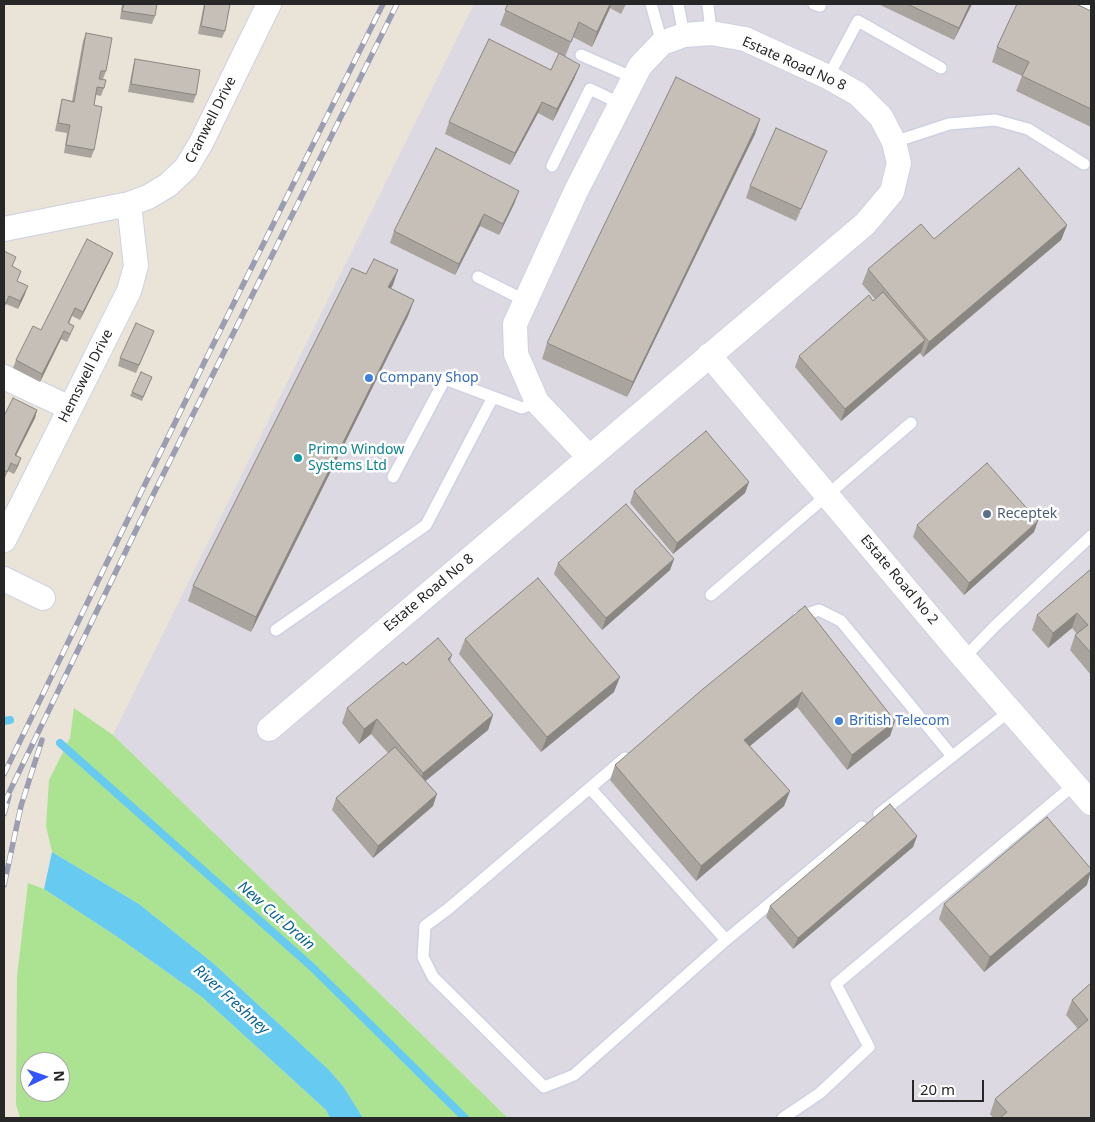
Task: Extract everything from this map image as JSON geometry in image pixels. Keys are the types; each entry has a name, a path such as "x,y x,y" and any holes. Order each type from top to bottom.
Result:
{"street":[{"name":"Cranwell Drive","path":"4,230 129,204 148,197 168,185 186,168 200,143 269,4"},
{"name":"Estate Road No 8","path":"269,730 865,224 892,192 899,164 894,142 881,118 858,94 828,77 745,40 711,33 673,39"},
{"path":"589,457 538,402 516,354 515,324 576,190 640,66 673,39"},
{"name":"Hemswell Drive","path":"4,540 129,291 136,266 129,204"},
{"name":"Estate Road No 2","path":"709,355 964,658 1091,803"},
{"path":"4,377 70,408"},
{"path":"4,579 43,598"}],"lane":[{"path":"651,4 673,39"},
{"path":"673,39 678,4"},
{"path":"708,4 711,33"},
{"path":"1085,4 1091,7"},
{"path":"828,77 858,21 941,68"},
{"path":"581,55 634,78"},
{"path":"552,166 590,89 621,104"},
{"path":"894,142 949,124 995,120 1028,129 1084,164"},
{"path":"478,277 526,301"},
{"path":"393,477 445,379 522,408 538,402"},
{"path":"276,630 426,525 493,398"},
{"path":"711,595 911,423"},
{"path":"964,658 995,626 1091,536"},
{"path":"788,621 819,610 841,621 952,756"},
{"path":"636,750 425,926 423,956 433,977 544,1087 574,1075 726,940 1011,710"},
{"path":"783,1118 820,1093 869,1047 836,984 1075,784"},
{"path":"590,788 726,940"}],"shaded area":[{"path":"474,4 1091,4 1091,1118 508,1118 113,735"}],"green space":[{"path":"74,708 113,735 508,1118 363,1118 343,1086 329,1070 213,963 139,904 52,852 46,826 49,780 70,738"},
{"path":"28,883 44,889 119,938 202,997 326,1110 330,1118 20,1118 16,1104 17,976"}],"water":[{"name":"River Freshney","path":"52,852 139,904 213,963 329,1070 343,1086 363,1118 330,1118 326,1110 202,997 119,938 44,889"}],"building":[{"path":"124,4 157,4 155,16 122,11"},
{"path":"205,4 230,4 225,31 201,26"},
{"path":"508,4 610,4 597,32 579,22 571,42 505,10"},
{"path":"907,4 970,4 959,28"},
{"path":"1017,4 1076,4 1091,11 1091,109 1022,76 1029,62 997,47"},
{"path":"86,33 112,38 106,71 101,71 99,79 106,80 104,88 97,87 94,105 102,107 94,150 66,145 70,125 58,123 62,99 74,102"},
{"path":"489,39 551,70 559,53 580,65 557,109 542,102 515,153 449,122"},
{"path":"135,59 200,70 196,95 131,84"},
{"path":"676,77 760,119 633,382 547,343"},
{"path":"776,128 827,151 801,209 750,186"},
{"path":"436,148 519,191 503,224 484,214 459,264 394,231"},
{"path":"1019,168 1067,225 929,342 868,269 921,224 934,239"},
{"path":"87,239 113,253 83,312 75,308 68,323 74,326 70,334 64,331 42,374 16,360 33,326 41,330"},
{"path":"4,251 16,257 12,266 21,271 17,281 28,286 20,301 9,296 6,303 4,302"},
{"name":"Primo Window Systems Ltd","path":"374,259 398,270 388,287 414,300 256,617 193,586 352,268 366,274"},
{"path":"883,292 925,340 845,409 799,356 869,295 873,301"},
{"path":"136,323 154,331 139,365 120,358"},
{"path":"141,372 152,377 143,397 132,392"},
{"path":"13,398 37,410 15,455 21,458 17,466 11,463 7,472 4,470 4,416"},
{"path":"706,431 749,482 677,543 634,491"},
{"path":"987,463 1038,521 969,583 917,525"},
{"path":"626,504 674,559 606,618 558,563"},
{"path":"1091,569 1091,653 1075,635 1088,625 1077,613 1053,633 1037,615"},
{"path":"538,578 620,677 547,737 465,639"},
{"path":"805,606 895,721 852,755 802,692 744,740 790,791 701,866 615,765 703,689"},
{"path":"438,638 452,655 448,659 493,715 423,773 377,719 364,729 347,708 403,662 406,665"},
{"path":"395,747 437,794 378,846 336,798"},
{"path":"890,804 917,836 798,938 770,906"},
{"path":"1047,817 1091,871 990,957 944,904"},
{"path":"1091,983 1091,1118 1000,1118 1007,1112 995,1099 1088,1020 1072,1000"}],"waterway":[{"name":"New Cut Drain","path":"4,721 10,720"},
{"name":"New Cut Drain","path":"60,743 312,967 465,1118"}],"railway":[{"path":"4,774 205,361 383,4"},
{"path":"4,803 153,495 397,4"},
{"path":"4,885 21,806 42,740"},
{"path":"4,814 9,796"}],"place":[{"name":"Company Shop","path":"369,378"},
{"name":"Primo Window Systems Ltd","path":"298,458"},
{"name":"Receptek","path":"987,514"},
{"name":"British Telecom","path":"839,721"}]}
